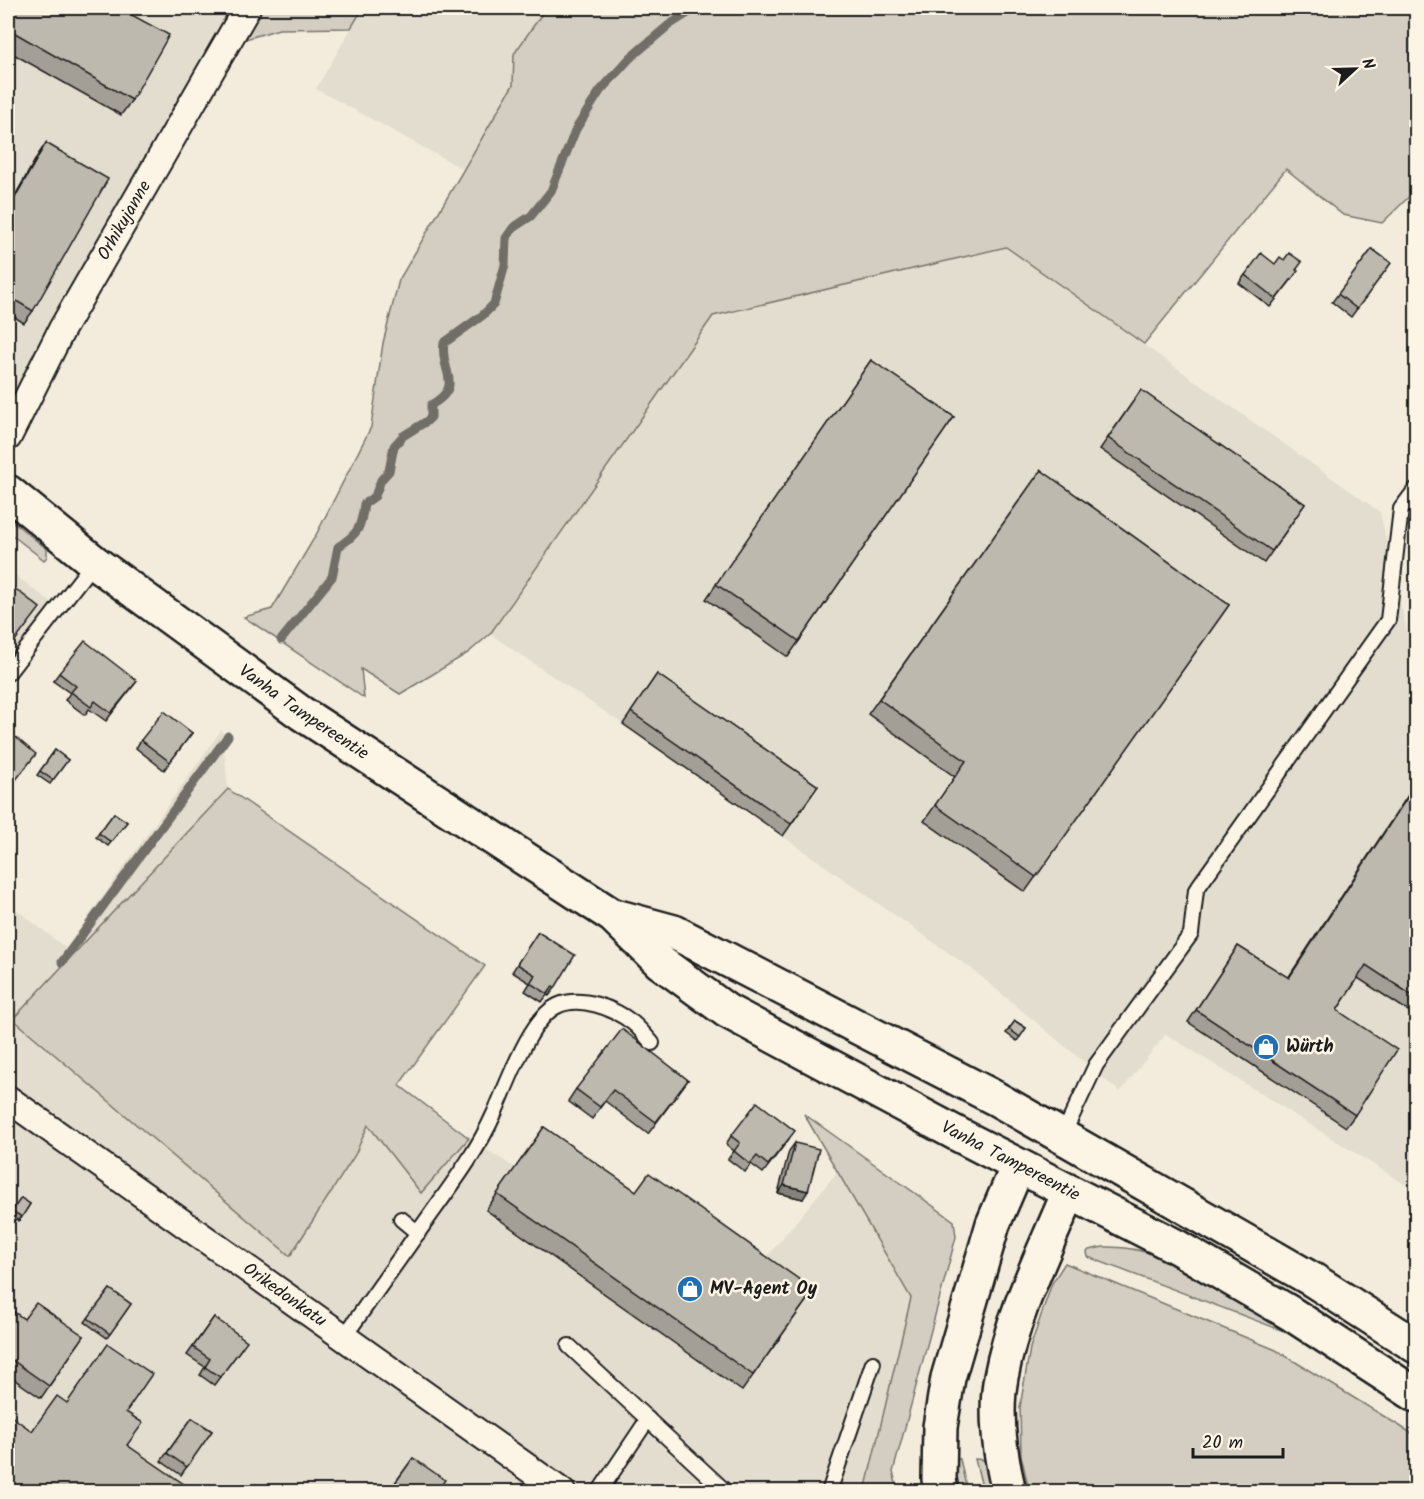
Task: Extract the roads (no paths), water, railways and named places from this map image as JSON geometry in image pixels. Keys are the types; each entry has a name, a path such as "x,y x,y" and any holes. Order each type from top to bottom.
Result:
{"main road":[{"name":"Vanha Tampereentie","path":"8,492 94,562 301,713 613,916 660,962 728,1011 1018,1166 1177,1247 1290,1312 1416,1395"},
{"name":"Vanha Tampereentie","path":"613,916 674,933 995,1098 1314,1280 1416,1346"},
{"path":"941,1491 939,1479 940,1427 948,1378 993,1224 1018,1166 1062,1137 1069,1192 1041,1261 1021,1302 1001,1380 999,1435 1009,1491"}],"street":[{"name":"Orhikujanne","path":"8,437 62,329 247,8"},
{"name":"Orikedonkatu","path":"8,1099 562,1491"}],"lane":[{"path":"1062,1137 1096,1065 1191,934 1196,890 1388,620 1401,509 1416,489"},
{"path":"8,673 94,562"},
{"path":"344,1337 469,1161 542,1015 556,1006 570,1002 595,1004 614,1011 634,1023 652,1043"},
{"path":"401,1220 418,1233"},
{"path":"569,1347 726,1491"},
{"path":"829,1491 873,1362"},
{"path":"599,1491 648,1419"}],"waterway":[{"path":"281,640 332,577 338,547 358,529 364,504 375,496 381,480 389,471 394,446 403,436 431,417 431,405 447,391 449,377 443,353 444,343 483,315 494,304 505,265 506,238 513,228 531,216 551,191 576,129 600,91 630,58 669,25 696,8"},
{"path":"62,962 228,736"}],"place":[{"name":"Würth","path":"1266,1047"},
{"name":"MV-Agent Oy","path":"690,1289"}]}
